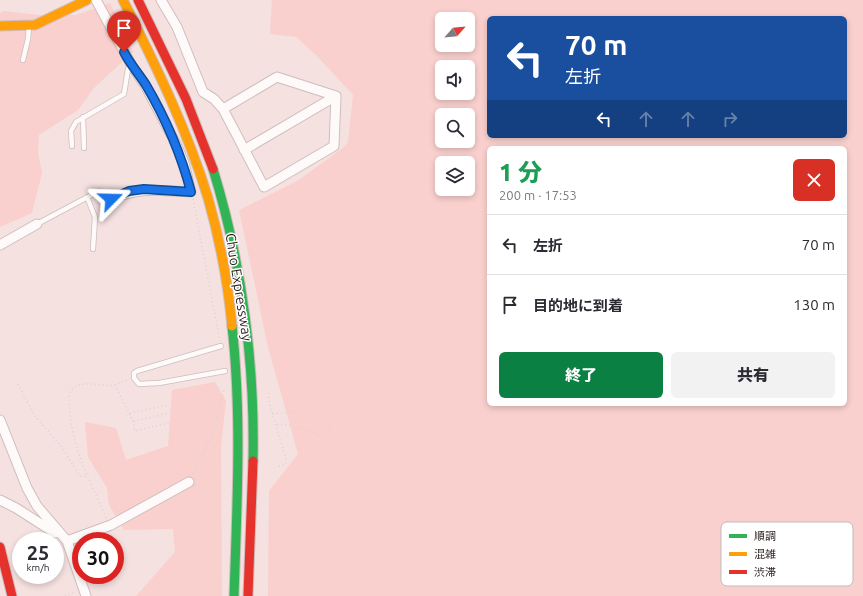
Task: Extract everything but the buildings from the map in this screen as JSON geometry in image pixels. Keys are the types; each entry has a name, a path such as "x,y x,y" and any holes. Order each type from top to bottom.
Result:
{"main road":[{"path":"0,26 29,25 52,18 87,0"},
{"name":"Chuo Expressway","path":"123,0 178,114 192,150 208,201 220,249 229,304 237,387 239,468 234,596"},
{"name":"Chuo Expressway","path":"138,0 162,46 196,122 222,199 235,254 249,348 252,386 253,427 248,596"},
{"path":"0,547 12,596"},
{"path":"0,587 2,596"}],"street":[{"path":"96,0 131,65 145,85 176,144 184,163 191,192 144,189 129,191 111,199"},
{"path":"161,0 177,27 204,92 214,99 223,109 264,187 334,146 336,96"},
{"path":"223,109 277,77 336,96"},
{"path":"244,150 336,96"},
{"path":"0,245 37,224"},
{"path":"0,420 37,506 67,541 84,593"},
{"path":"67,541 109,526 189,482"},
{"path":"0,500 16,508 67,541"}],"lane":[{"path":"23,60 28,39 29,25"},
{"path":"72,146 71,137 73,126 83,118 124,94 128,69 131,65"},
{"path":"83,118 84,148"},
{"path":"37,224 99,191"},
{"path":"87,197 95,217 93,249"},
{"path":"221,346 137,371 134,373 134,378 139,384 225,371"}],"path":[{"path":"109,532 109,526 86,476 74,440 69,395 74,388 84,384 115,385 122,381 134,378"},
{"path":"18,384 35,416 61,446 80,476 86,476"},
{"path":"115,385 134,422 135,431 172,422"},
{"path":"268,393 286,459 286,464 277,467"},
{"path":"129,413 167,405"},
{"path":"273,414 309,410"},
{"path":"134,422 169,413"},
{"path":"277,425 284,424 292,426 327,438 332,434 326,419"},
{"path":"65,596 84,593"}],"shaded area":[{"path":"272,0 863,0 863,596 268,596 269,491 298,454 268,347 239,210 299,180 344,147 348,142 353,95 318,57 296,37 270,34"},
{"path":"110,3 133,52 94,88 78,110 39,135 38,153 42,173 32,213 0,227 0,13 4,11 39,15 76,15"},
{"path":"215,382 226,401 221,447 222,596 136,596 175,552 173,529 124,530 109,505 107,488 88,457 85,422 116,428 126,460 168,446 172,390"}],"traffic: fast":[{"path":"213,169 232,241 245,313 252,387 253,461"},
{"path":"232,326 238,427 234,596"}],"traffic: slow":[{"path":"0,26 35,25 87,0"},
{"path":"123,0 170,97 200,172 220,246 232,326"}],"traffic: jam":[{"path":"138,0 186,99 213,169"},
{"path":"248,596 253,461"},
{"path":"0,547 12,596"}],"route":[{"path":"111,199 129,191 144,189 191,192 184,163 176,144 145,85 124,52"}]}
